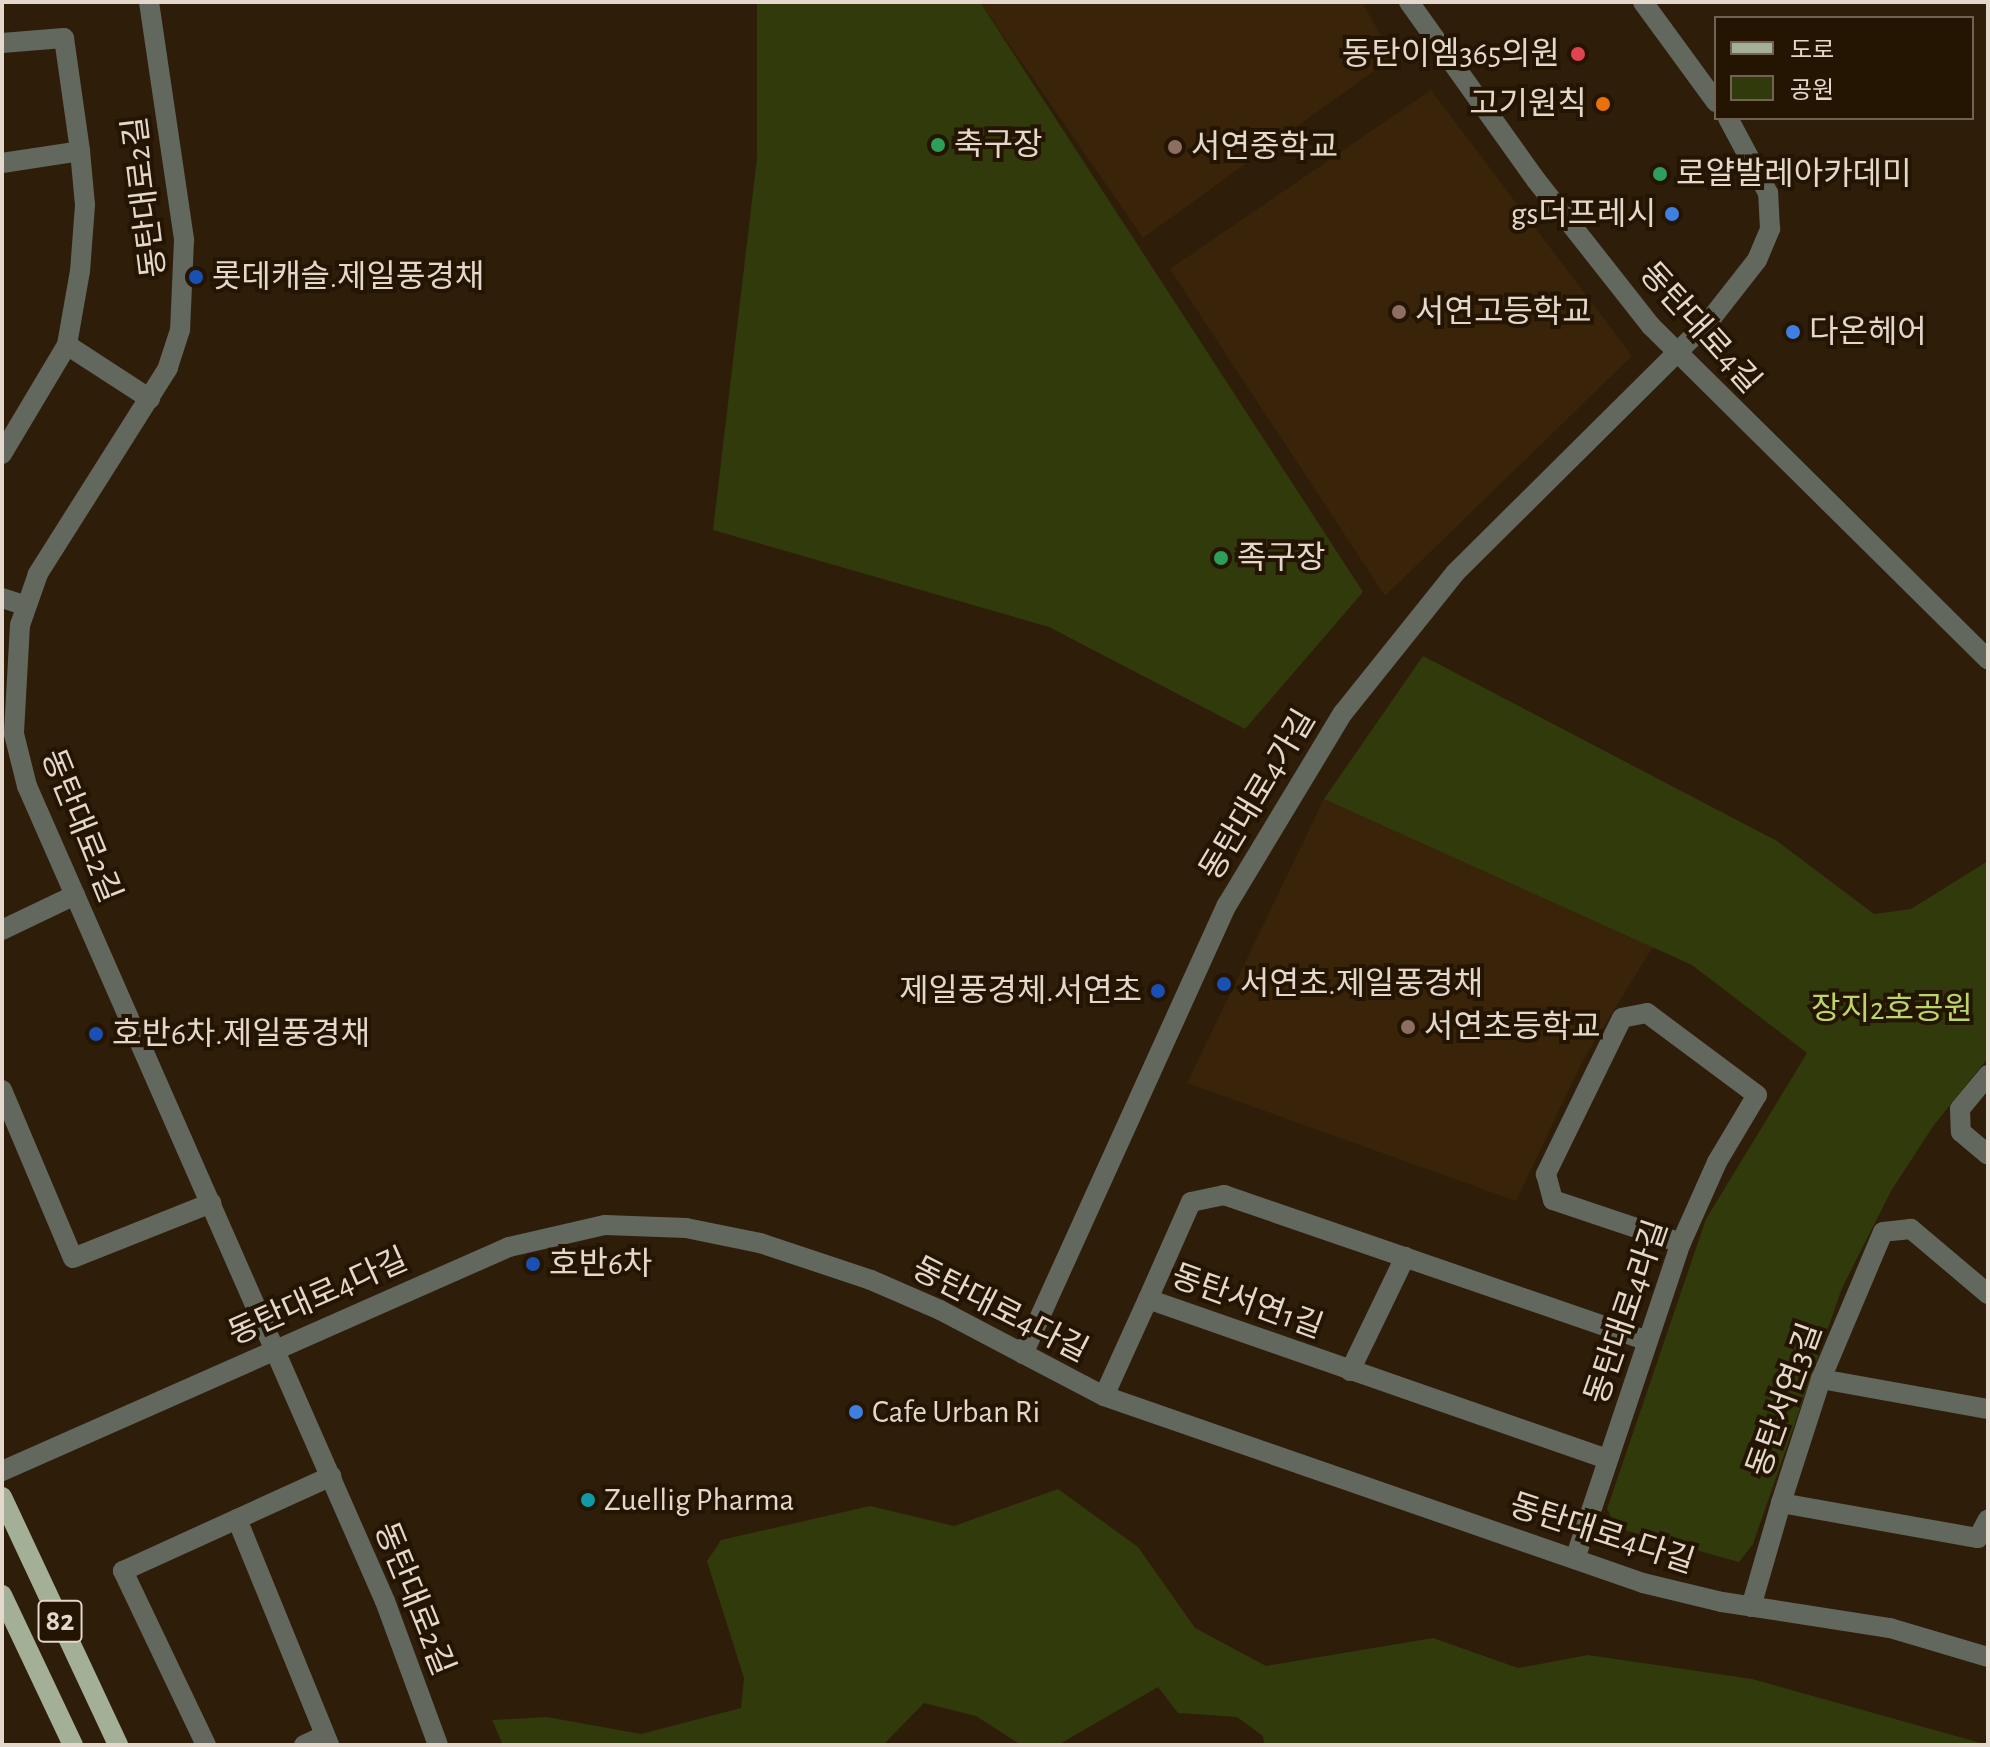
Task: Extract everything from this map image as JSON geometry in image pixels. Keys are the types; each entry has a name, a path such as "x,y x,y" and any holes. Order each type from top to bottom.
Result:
{"main road":[{"name":"82","path":"2,1497 118,1745"},
{"name":"82","path":"2,1595 73,1745"}],"street":[{"name":"동탄대로2길","path":"149,2 184,240 186,289 168,368 58,537 26,606 12,697 14,734 27,786 385,1601 438,1745"},
{"name":"동탄대로4길","path":"1409,2 1536,180 1676,354 1988,659"},
{"path":"1643,2 1714,99"},
{"path":"2,43 64,38 80,151 81,258 67,345 2,454"},
{"name":"동탄대로4가길","path":"1023,1354 1227,905 1343,713 1455,573 1676,354 1757,260 1770,229 1768,193 1729,120"},
{"path":"2,163 80,151"},
{"path":"67,345 150,399"},
{"path":"2,598 26,606"},
{"path":"2,930 75,895"},
{"name":"동탄대로4라길","path":"1575,1559 1681,1243 1717,1162 1757,1095 1647,1013 1622,1018 1581,1095 1546,1174 1553,1200 1681,1243"},
{"path":"1988,1075 1960,1109 1961,1132 1988,1155"},
{"path":"2,1090 73,1258 211,1203"},
{"name":"동탄서연1길","path":"1607,1459 1148,1299 1191,1202 1207,1195 1224,1195 1648,1341"},
{"name":"동탄대로4다길","path":"2,1471 509,1247 605,1225 657,1225 760,1243 812,1259 940,1310 1104,1396 1643,1583 1751,1607 1890,1628 1988,1657"},
{"name":"동탄서연3길","path":"1988,1294 1911,1229 1883,1232 1821,1379 1781,1503 1978,1538 1988,1519"},
{"path":"1350,1371 1405,1257"},
{"path":"1104,1396 1148,1299"},
{"path":"1821,1379 1988,1409"},
{"path":"206,1745 123,1571 331,1476"},
{"path":"1751,1607 1781,1503"},
{"path":"237,1519 327,1740 304,1745"}],"shaded area":[{"name":"서연중학교","path":"980,2 1362,2 1393,57 1143,238"},
{"name":"서연고등학교","path":"1431,90 1632,356 1385,596 1170,269"},
{"name":"서연초등학교","path":"1324,799 1654,945 1583,1060 1516,1201 1187,1083"}],"green space":[{"path":"757,2 980,2 1363,592 1245,729 1049,627 713,530 757,158"},
{"name":"장지2호공원","path":"1423,656 1777,841 1874,914 1911,909 1988,861 1988,1058 1934,1125 1891,1191 1842,1288 1753,1544 1739,1562 1617,1528 1607,1509 1706,1219 1807,1053 1692,965 1324,799"},
{"path":"1058,1489 1138,1547 1195,1628 1266,1666 1433,1638 1518,1668 1588,1655 1752,1679 1988,1745 1264,1745 1263,1736 1237,1717 1178,1713 1158,1687 1058,1745 1021,1745 976,1716 924,1703 883,1745 503,1745 492,1720 547,1717 641,1734 741,1708 744,1678 707,1561 721,1540 870,1506 954,1526"}],"place":[{"name":"동탄이엠365의원","path":"1578,54"},
{"name":"고기원칙","path":"1603,104"},
{"name":"축구장","path":"938,145"},
{"name":"서연중학교","path":"1175,147"},
{"name":"로얄발레아카데미","path":"1660,174"},
{"name":"gs더프레시","path":"1672,214"},
{"name":"롯데캐슬.제일풍경채","path":"196,277"},
{"name":"서연고등학교","path":"1399,312"},
{"name":"다온헤어","path":"1793,332"},
{"name":"족구장","path":"1221,558"},
{"name":"서연초.제일풍경채","path":"1224,984"},
{"name":"제일풍경체.서연초","path":"1158,991"},
{"name":"서연초등학교","path":"1408,1027"},
{"name":"호반6차.제일풍경채","path":"96,1034"},
{"name":"호반6차","path":"533,1264"},
{"name":"Cafe Urban Ri","path":"856,1412"},
{"name":"Zuellig Pharma","path":"588,1500"}]}
